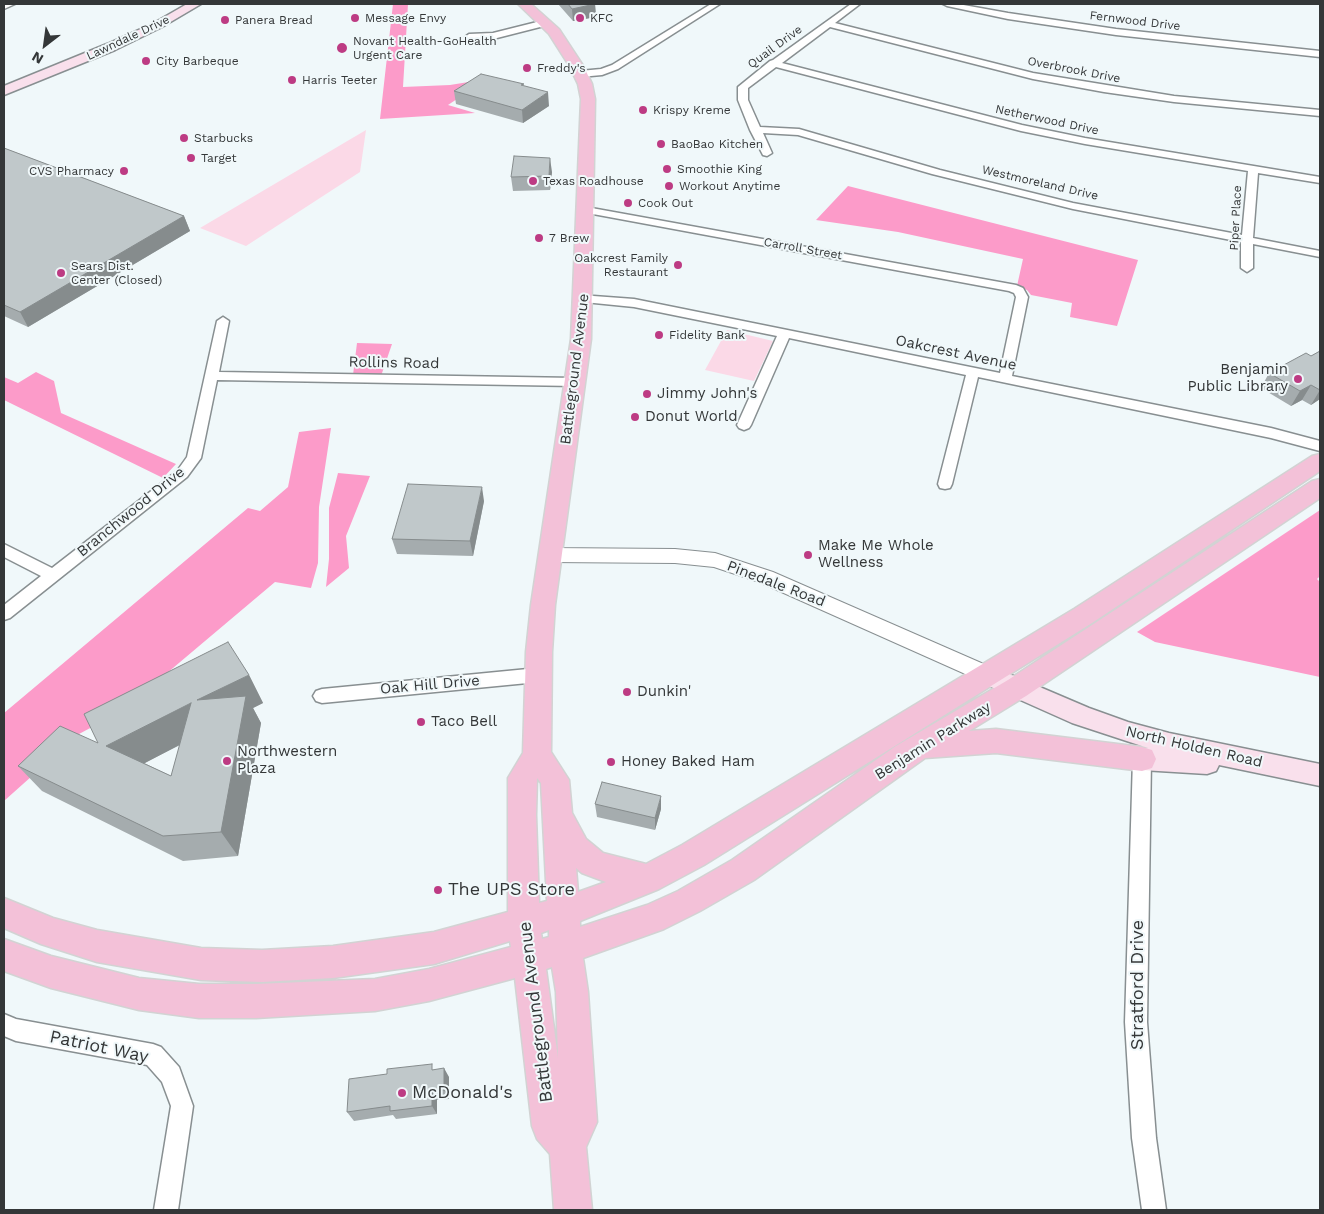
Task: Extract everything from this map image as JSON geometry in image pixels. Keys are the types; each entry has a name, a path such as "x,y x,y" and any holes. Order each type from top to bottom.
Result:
{"main road":[{"name":"Lawndale Drive","path":"4,91 111,47 158,25 195,4"},
{"name":"Battleground Avenue","path":"524,4 545,23 564,46 583,81 588,99 589,132 584,298 575,382 543,605 538,675 537,755 522,778 521,814 524,923 550,1126 568,1147"},
{"name":"Benjamin Parkway","path":"4,913 52,933 97,946 201,964 262,966 333,962 434,948 592,902 648,879 693,855 1082,616 1320,461"},
{"name":"Benjamin Parkway","path":"4,955 51,972 138,994 199,1000 256,1002 375,995 429,985 566,948 653,918 689,901 743,870 921,747 1017,688 1320,487"},
{"name":"North Holden Road","path":"988,675 1081,716 1128,732 1169,744 1320,774"},
{"path":"921,747 996,741 1142,759 1205,764 1235,758"},
{"name":"Battleground Avenue","path":"537,755 555,780 566,948 572,992 579,1122 568,1147 572,1210"},
{"path":"558,817 575,848 593,863 614,871 648,879"}],"street":[{"path":"4,6 11,4"},
{"path":"583,81 609,70 716,4"},
{"name":"Quail Drive","path":"767,153 743,100 743,87 773,63 856,4"},
{"name":"Fernwood Drive","path":"947,4 1016,17 1116,32 1320,54"},
{"path":"468,37 493,36 545,23"},
{"name":"Overbrook Drive","path":"827,24 1033,76 1104,89 1174,99 1320,113"},
{"name":"Netherwood Drive","path":"773,63 1021,128 1085,141 1320,180"},
{"name":"Westmoreland Drive","path":"755,130 782,130 810,135 936,172 1073,206 1320,254"},
{"name":"Piper Place","path":"1247,268 1247,240 1253,170"},
{"name":"Carroll Street","path":"586,210 1002,286 1019,291 1022,297 1005,380"},
{"name":"Oakcrest Avenue","path":"584,298 634,303 1270,433 1320,446"},
{"name":"Branchwood Drive","path":"4,614 182,474 194,458 213,376 223,321"},
{"path":"744,425 784,335"},
{"path":"945,484 973,373"},
{"name":"Rollins Road","path":"213,376 575,382"},
{"path":"4,550 53,575"},
{"name":"Pinedale Road","path":"550,554 675,556 715,560 766,576 988,675"},
{"name":"Oak Hill Drive","path":"322,696 538,675"},
{"name":"Stratford Drive","path":"1142,759 1136,1022 1144,1138 1154,1210"},
{"name":"Patriot Way","path":"4,1025 16,1030 152,1055 170,1075 182,1106 166,1210"}],"shaded area":[{"path":"393,4 408,4 403,87 450,85 487,79 448,105 475,113 380,119"},
{"path":"366,130 360,172 246,246 200,228"},
{"path":"848,186 1138,260 1117,326 1070,317 1072,303 1031,295 1027,290 1017,286 1023,259 898,232 816,220"},
{"path":"727,330 773,341 754,381 705,370"},
{"path":"357,343 392,344 381,376 353,375"},
{"path":"36,372 54,381 61,413 176,464 163,478 4,400 4,377 18,383"},
{"path":"331,428 319,507 318,563 311,588 275,582 122,711 79,734 4,801 4,713 248,508 260,511 288,487 299,432"},
{"path":"338,473 370,476 346,536 349,568 326,587 329,559 329,508"},
{"path":"1320,510 1320,576 1317,579 1320,582 1320,677 1155,642 1137,632"}],"building":[{"path":"568,4 595,4 572,9"},
{"path":"481,74 548,92 522,110 454,91"},
{"name":"Sears Dist. Center (Closed)","path":"4,148 184,216 20,312 4,305"},
{"path":"514,156 550,158 549,176 511,177"},
{"path":"1320,351 1320,390 1311,385 1300,391 1269,373 1306,353 1311,356"},
{"path":"408,484 482,487 470,541 392,539"},
{"path":"228,642 249,675 197,700 246,696 221,832 163,836 18,766 60,726 98,743 84,714","holes":["191,703 171,776 106,746"]},
{"path":"602,782 661,796 655,818 595,804"},
{"name":"McDonald's","path":"432,1064 432,1070 444,1068 444,1090 432,1092 432,1106 390,1111 390,1106 347,1112 349,1079 387,1074 387,1069"}],"place":[{"name":"Message Envy","path":"355,18"},
{"name":"KFC","path":"580,18"},
{"name":"Panera Bread","path":"225,20"},
{"name":"Novant Health-GoHealth Urgent Care","path":"342,48"},
{"name":"City Barbeque","path":"146,61"},
{"name":"Freddy's","path":"527,68"},
{"name":"Harris Teeter","path":"292,80"},
{"name":"Krispy Kreme","path":"643,110"},
{"name":"Starbucks","path":"184,138"},
{"name":"BaoBao Kitchen","path":"661,144"},
{"name":"Target","path":"191,158"},
{"name":"Smoothie King","path":"667,169"},
{"name":"CVS Pharmacy","path":"124,171"},
{"name":"Texas Roadhouse","path":"533,181"},
{"name":"Workout Anytime","path":"669,186"},
{"name":"Cook Out","path":"628,203"},
{"name":"7 Brew","path":"539,238"},
{"name":"Oakcrest Family Restaurant","path":"678,265"},
{"name":"Sears Dist. Center (Closed)","path":"61,273"},
{"name":"Fidelity Bank","path":"659,335"},
{"name":"Benjamin Public Library","path":"1298,379"},
{"name":"Jimmy John's","path":"647,394"},
{"name":"Donut World","path":"635,417"},
{"name":"Make Me Whole Wellness","path":"808,555"},
{"name":"Dunkin'","path":"627,692"},
{"name":"Taco Bell","path":"421,722"},
{"name":"Northwestern Plaza","path":"227,761"},
{"name":"Honey Baked Ham","path":"611,762"},
{"name":"The UPS Store","path":"438,890"},
{"name":"McDonald's","path":"402,1093"}]}
